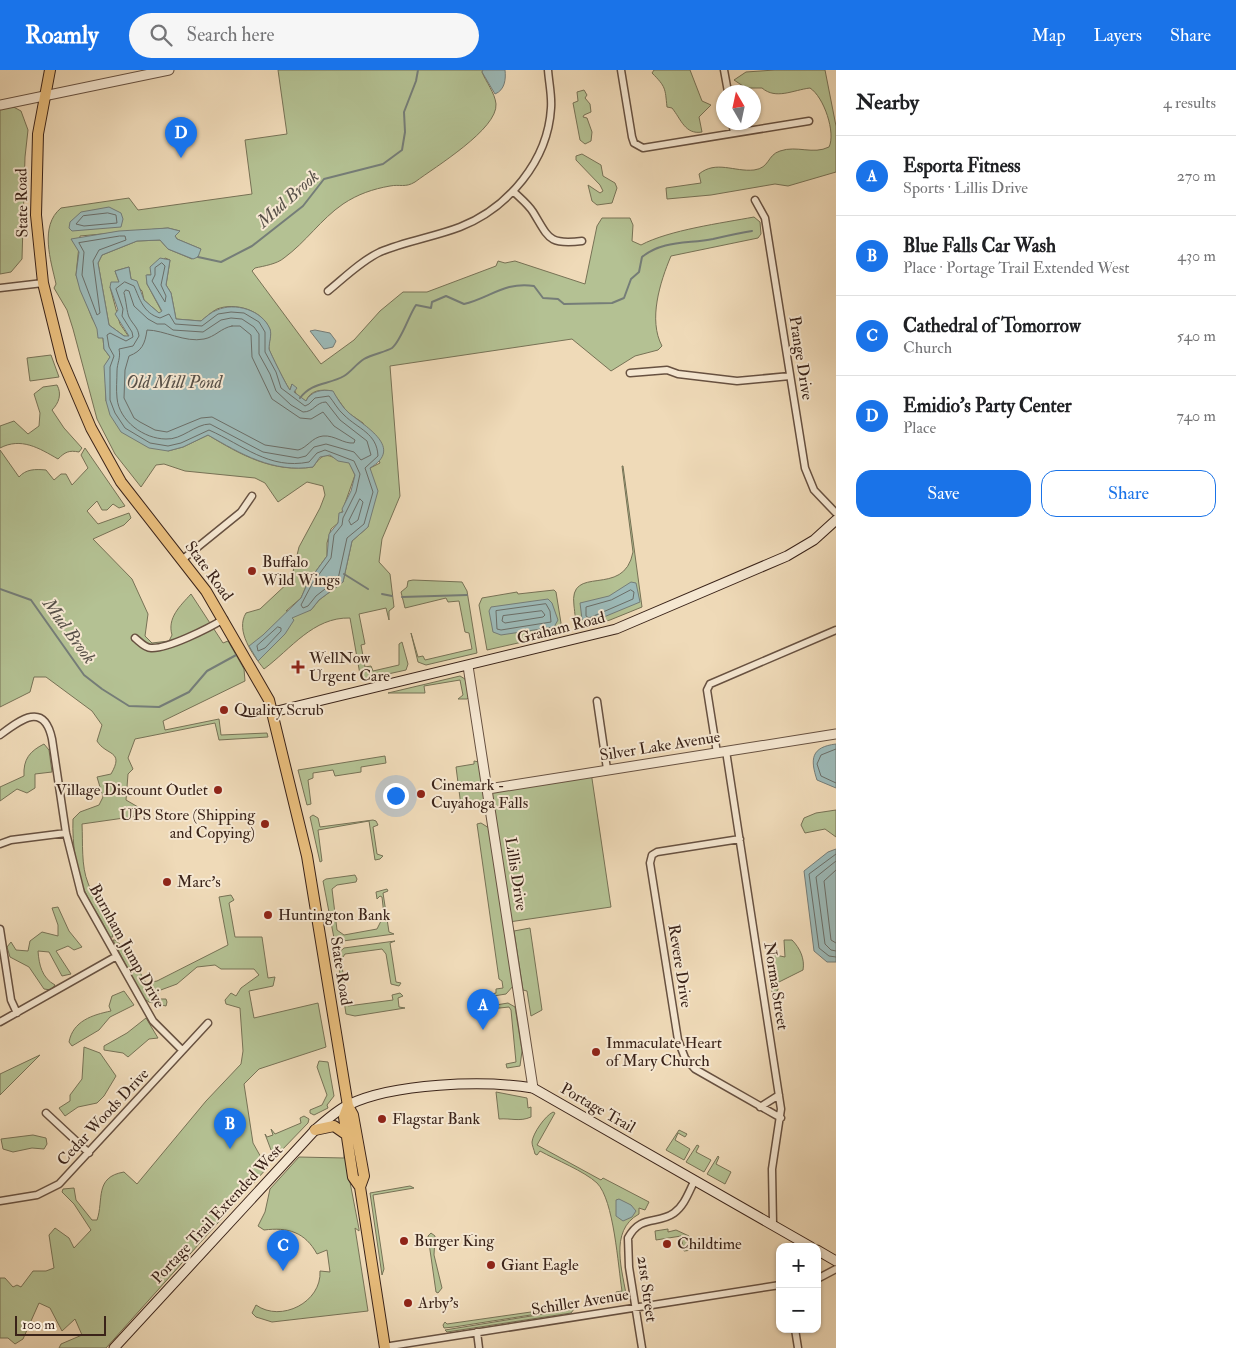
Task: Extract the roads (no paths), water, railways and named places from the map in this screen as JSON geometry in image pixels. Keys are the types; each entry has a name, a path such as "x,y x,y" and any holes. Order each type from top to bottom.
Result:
{"main road":[{"name":"State Road","path":"50,70 38,134 35,193 42,283 62,360 94,435 121,482 183,559 224,619 269,700 273,712 307,856 348,1106 354,1115 364,1176 360,1187 385,1347"},
{"path":"0,105 168,70"},
{"name":"Graham Road","path":"273,712 584,639 634,622 787,556 814,540 836,520"},
{"name":"Lillis Drive","path":"468,666 533,1088"},
{"name":"Silver Lake Avenue","path":"488,789 836,734"},
{"name":"Portage Trail","path":"348,1106 391,1092 452,1085 496,1083 533,1088 805,1243"},
{"name":"State Road","path":"348,1106 344,1117 346,1135 353,1179 360,1187"},
{"name":"Portage Trail Extended West","path":"114,1348 315,1130 348,1106"},
{"path":"315,1130 334,1126 346,1135"},
{"path":"821,1252 836,1261"}],"street":[{"path":"328,291 379,253 476,220 522,182 546,134 551,110 548,70"},
{"path":"621,70 634,143 643,148 809,121"},
{"path":"724,70 727,85"},
{"path":"513,191 532,210 545,235 563,244 582,241"},
{"name":"Prange Drive","path":"755,200 765,218 806,472 814,490 836,513"},
{"path":"0,288 42,283"},
{"path":"630,373 667,370 678,374 728,381 790,376"},
{"path":"183,559 242,512 252,496"},
{"path":"135,638 144,646 157,648 202,631 224,619"},
{"path":"722,752 707,690 710,684 836,630"},
{"path":"597,701 608,769"},
{"name":"Burnham Jump Drive","path":"0,735 28,717 44,720 50,729 66,833 81,893 115,957 156,1025 182,1050"},
{"name":"Norma Street","path":"722,752 740,839 779,1095 781,1118 772,1169 773,1224"},
{"path":"0,844 14,840 66,833"},
{"name":"Revere Drive","path":"740,839 657,852 652,855 650,863 678,1040 682,1053 695,1069 781,1118"},
{"path":"0,929 11,1000 17,1013"},
{"path":"0,1022 115,957"},
{"name":"Cedar Woods Drive","path":"0,1201 37,1195 50,1190 63,1181 208,1022"},
{"path":"760,1107 779,1095"},
{"path":"46,1113 89,1153"},
{"name":"21st Street","path":"642,1348 627,1248 628,1238 641,1223 669,1216 678,1210 695,1180"},
{"path":"821,1277 836,1269"},
{"name":"Schiller Avenue","path":"385,1347 776,1286"},
{"path":"477,1332 479,1348"},
{"path":"796,1333 798,1348"}],"water":[{"path":"483,70 505,70 504,84 501,90 495,94 482,72"},
{"path":"109,207 121,213 123,219 121,227 72,231 69,228 70,222 81,212"},
{"name":"Old Mill Pond","path":"168,228 180,231 175,236 177,239 201,249 198,257 193,259 168,249 160,240 137,241 102,255 98,263 109,325 124,336 129,336 115,314 118,310 110,287 111,282 119,282 115,271 129,267 131,279 137,281 144,300 159,313 162,311 147,284 146,275 151,275 150,267 160,258 170,260 166,285 171,293 176,319 201,321 215,311 232,307 247,309 261,317 270,329 269,349 290,390 292,384 297,388 294,392 306,401 317,392 333,391 346,411 372,431 379,438 383,446 380,460 370,468 378,491 368,527 352,541 343,582 319,600 311,610 292,618 294,620 285,634 258,661 249,646 301,598 308,582 327,556 329,534 338,523 339,513 343,512 342,509 351,491 355,475 349,463 338,461 330,455 320,457 313,467 284,467 271,465 245,455 208,435 183,447 168,451 149,448 121,432 110,415 106,401 104,366 110,357 104,349 103,338 98,338 97,329 80,290 76,275 79,252 71,239 119,231"},
{"path":"310,331 330,333 336,341 333,347 324,349"},
{"path":"631,582 636,583 640,602 587,624 582,619 580,603 609,596"},
{"path":"548,599 552,603 558,620 554,627 501,635 493,632 489,611 491,607"},
{"path":"836,744 836,788 817,780 813,760 814,755 821,748"},
{"path":"836,849 836,962 827,962 814,951 804,871 828,852"},
{"path":"619,1199 631,1205 636,1211 632,1217 623,1221 616,1216 616,1200"}],"waterway":[{"name":"Mud Brook","path":"198,257 221,262 252,246 303,206 324,179 383,164 402,150 405,132 404,112 416,81 418,70"},
{"path":"300,398 315,386 344,376 364,359 392,348 399,340 416,305 431,308 432,302 446,296 464,304 505,288 524,285 534,286 543,298 558,299 564,304 612,303 624,298 631,279 639,272 642,257 650,252 667,245 713,239 752,231"},
{"path":"344,574 368,589"},
{"name":"Mud Brook","path":"0,589 31,600 84,675 129,706 159,707 189,692 207,671 238,654"},
{"path":"382,594 392,596"},
{"path":"402,597 467,595"}],"place":[{"name":"Emidio's Party Center","path":"181,158"},
{"name":"Buffalo Wild Wings","path":"252,571"},
{"name":"WellNow Urgent Care","path":"298,667"},
{"name":"Quality Scrub","path":"224,710"},
{"name":"Village Discount Outlet","path":"218,790"},
{"name":"Cinemark - Cuyahoga Falls","path":"421,794"},
{"name":"UPS Store (Shipping and Copying)","path":"265,824"},
{"name":"Marc's","path":"167,882"},
{"name":"Huntington Bank","path":"268,915"},
{"name":"Esporta Fitness","path":"483,1030"},
{"name":"Immaculate Heart of Mary Church","path":"596,1052"},
{"name":"Flagstar Bank","path":"382,1119"},
{"name":"Blue Falls Car Wash","path":"230,1149"},
{"name":"Burger King","path":"404,1241"},
{"name":"Childtime","path":"667,1244"},
{"name":"Giant Eagle","path":"491,1265"},
{"name":"Cathedral of Tomorrow","path":"283,1271"},
{"name":"Arby's","path":"408,1303"}]}
